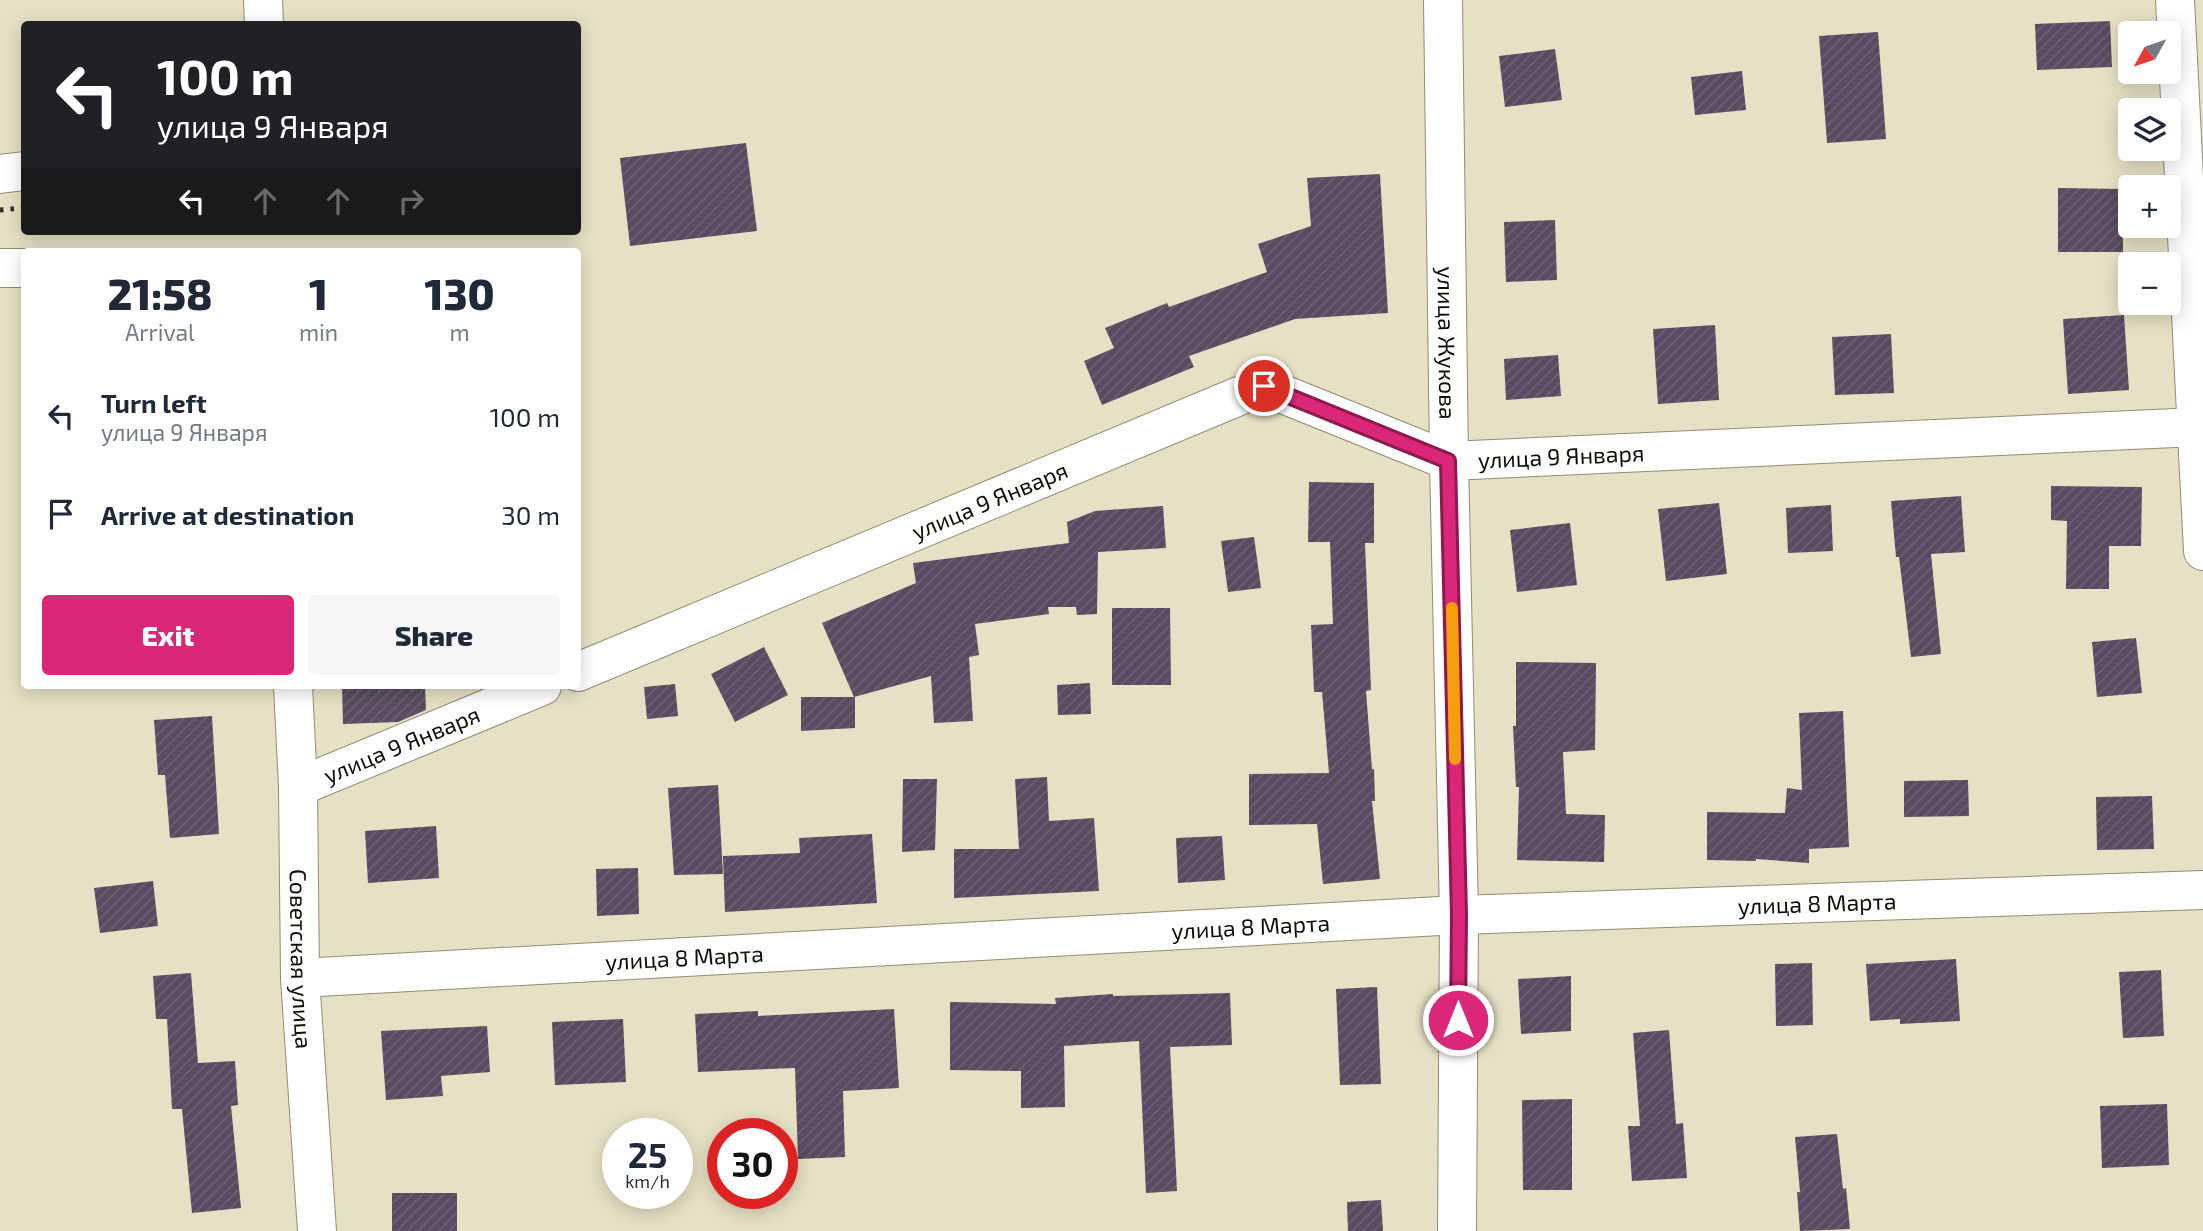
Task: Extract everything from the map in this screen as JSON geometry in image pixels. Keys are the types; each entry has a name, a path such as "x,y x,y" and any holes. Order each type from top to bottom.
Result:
{"street":[{"path":"263,0 264,21"},
{"name":"улица Жукова","path":"1443,0 1448,461 1459,915 1457,1231"},
{"path":"2175,0 2203,551"},
{"path":"0,174 21,171"},
{"path":"0,268 21,268"},
{"name":"улица 9 Января","path":"581,671 1264,386 1448,461 2197,426"},
{"name":"Советская улица","path":"293,689 298,787 300,978 317,1231"},
{"name":"улица 9 Января","path":"298,787 535,689"},
{"name":"улица 8 Марта","path":"300,978 1459,915 2203,890"}],"building":[{"path":"2110,21 2112,67 2037,70 2035,24"},
{"path":"1878,32 1886,139 1827,143 1819,36"},
{"path":"1555,49 1562,100 1505,107 1499,56"},
{"path":"1742,71 1746,110 1695,115 1691,77"},
{"path":"746,143 757,231 630,246 620,158"},
{"path":"1380,174 1388,313 1295,319 1189,356 1194,367 1102,405 1084,361 1114,348 1105,328 1167,303 1169,307 1267,272 1258,244 1311,226 1307,178"},
{"path":"2058,188 2118,189 2118,238 2123,238 2123,252 2058,252"},
{"path":"1555,220 1557,280 1506,282 1504,222"},
{"path":"2124,315 2129,390 2068,394 2063,319"},
{"path":"1715,325 1719,400 1658,404 1653,329"},
{"path":"1891,334 1894,393 1835,395 1832,337"},
{"path":"1558,355 1561,396 1506,400 1504,359"},
{"path":"1309,482 1374,483 1374,543 1365,543 1371,690 1366,691 1374,769 1375,801 1372,801 1380,879 1323,884 1317,824 1249,825 1249,774 1329,773 1322,692 1314,692 1311,625 1333,624 1330,542 1308,542"},
{"path":"2051,486 2142,487 2141,546 2109,546 2109,589 2066,589 2067,521 2051,520"},
{"path":"1961,496 1965,552 1931,554 1941,654 1911,657 1899,557 1896,557 1891,501"},
{"path":"1719,503 1727,574 1666,581 1658,509"},
{"path":"1831,505 1833,551 1788,553 1786,508"},
{"path":"1163,506 1166,548 1098,552 1097,614 1077,615 1076,607 1048,607 1049,614 975,624 979,655 969,657 973,721 934,723 931,676 854,697 822,623 916,583 913,563 1069,543 1067,522 1095,511"},
{"path":"1570,523 1577,585 1517,592 1510,530"},
{"path":"1254,537 1261,588 1228,592 1221,541"},
{"path":"1112,608 1170,608 1171,685 1112,685"},
{"path":"2136,638 2142,693 2097,697 2092,642"},
{"path":"764,647 788,695 735,722 711,674"},
{"path":"1516,662 1596,663 1595,750 1563,752 1566,814 1605,815 1604,862 1517,860 1519,787 1516,787 1513,726 1516,726"},
{"path":"1090,683 1091,714 1058,715 1057,685"},
{"path":"675,684 678,716 647,719 644,687"},
{"path":"342,689 425,689 426,710 398,722 343,724"},
{"path":"801,697 855,697 855,728 801,731"},
{"path":"1843,711 1849,847 1809,849 1809,863 1756,859 1707,860 1707,812 1785,813 1787,788 1802,790 1799,713"},
{"path":"212,716 219,834 170,838 165,775 158,775 154,720"},
{"path":"1047,777 1049,821 1094,818 1099,891 954,898 954,849 1019,849 1015,779"},
{"path":"903,779 937,779 935,850 902,852"},
{"path":"1968,780 1969,816 1904,817 1904,781"},
{"path":"718,785 723,874 674,875 668,788"},
{"path":"2152,796 2154,849 2097,850 2096,797"},
{"path":"436,826 439,878 368,883 365,831"},
{"path":"872,834 877,903 725,912 723,856 800,853 799,838"},
{"path":"1222,836 1225,880 1178,883 1176,838"},
{"path":"638,868 639,914 597,916 596,869"},
{"path":"153,881 158,926 100,933 94,888"},
{"path":"1956,959 1960,1021 1900,1024 1900,1019 1870,1021 1866,964"},
{"path":"1812,963 1813,1025 1776,1026 1775,964"},
{"path":"2161,970 2164,1036 2123,1038 2119,972"},
{"path":"191,973 198,1063 235,1061 238,1105 231,1106 241,1208 192,1213 182,1109 172,1109 167,1019 156,1019 153,976"},
{"path":"1571,976 1571,1031 1521,1034 1518,979"},
{"path":"1377,987 1381,1084 1340,1085 1336,989"},
{"path":"1230,993 1232,1045 1170,1047 1177,1191 1146,1193 1139,1041 1064,1046 1065,1107 1021,1108 1021,1071 950,1070 950,1002 1056,1004 1055,998 1113,994"},
{"path":"894,1009 899,1088 843,1091 845,1157 798,1159 795,1068 698,1072 695,1014 758,1011 758,1016"},
{"path":"623,1019 626,1082 555,1085 552,1022"},
{"path":"487,1026 490,1072 441,1076 443,1096 386,1100 381,1031"},
{"path":"1669,1030 1676,1124 1683,1123 1687,1178 1632,1181 1628,1126 1640,1126 1633,1033"},
{"path":"1572,1099 1572,1190 1523,1190 1522,1100"},
{"path":"2167,1104 2169,1165 2102,1168 2100,1106"},
{"path":"1837,1134 1850,1229 1800,1231 1795,1137"},
{"path":"392,1193 457,1193 457,1231 392,1231"},
{"path":"1381,1200 1383,1231 1348,1231 1347,1202"}],"railway":[{"path":"0,210 21,208"}],"slow traffic":[{"path":"1452,608 1455,759"}],"route":[{"path":"1264,386 1448,461 1459,915 1458,1020"}]}
